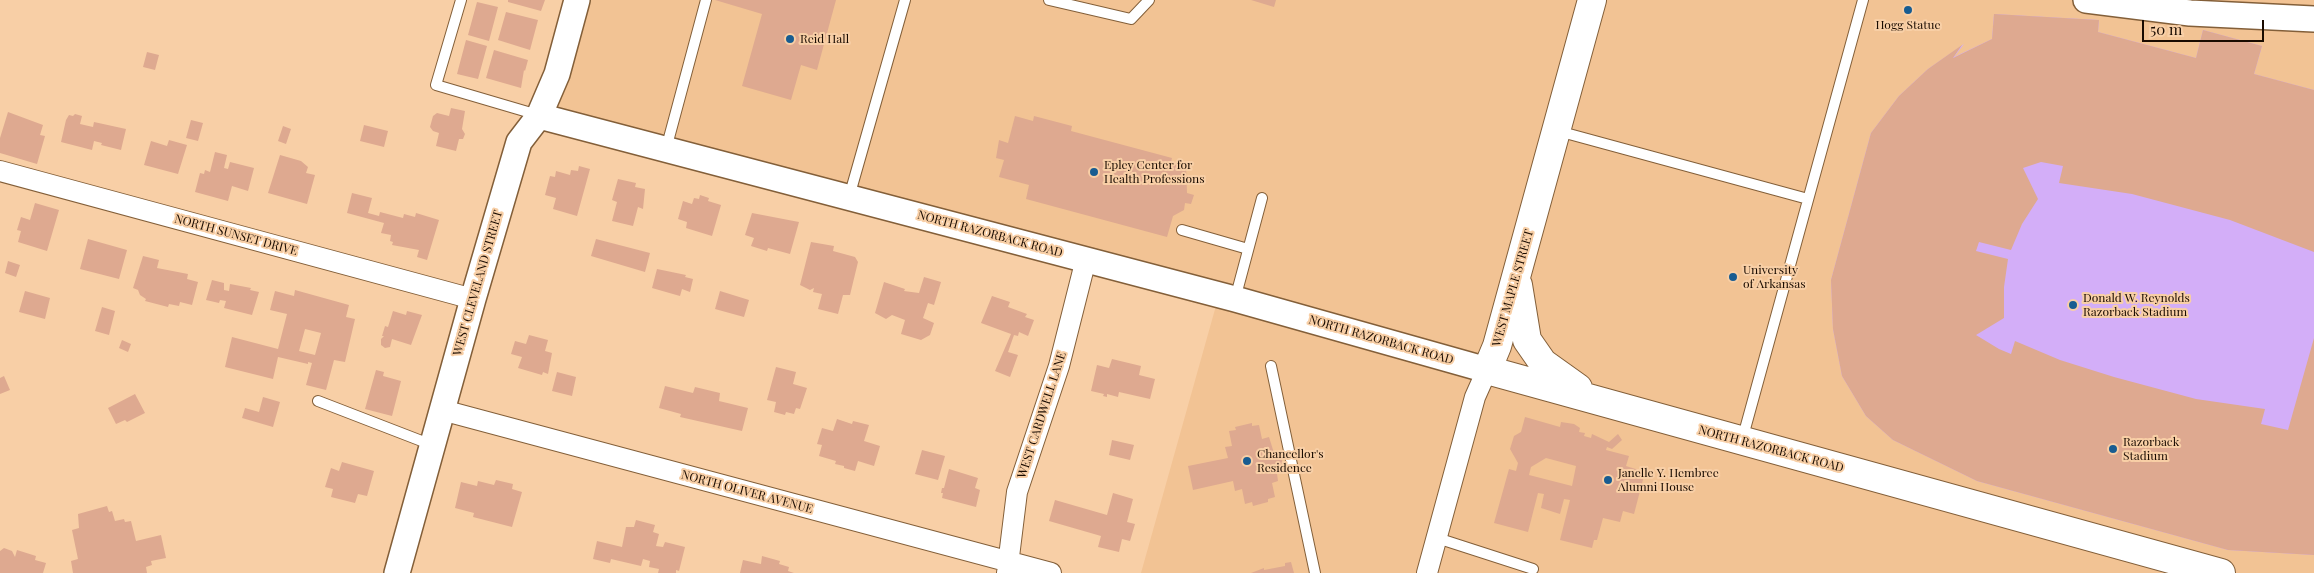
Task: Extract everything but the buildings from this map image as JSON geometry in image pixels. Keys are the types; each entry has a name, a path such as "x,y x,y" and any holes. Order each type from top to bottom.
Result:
{"main road":[{"name":"WEST MAPLE STREET","path":"1487,370 1497,346 1592,0"},
{"path":"1517,274 1527,340 1542,363 1568,383 1601,402"},
{"name":"NORTH RAZORBACK ROAD","path":"1487,370 2221,573"}],"street":[{"name":"WEST CLEVELAND STREET","path":"396,573 519,142 539,116 557,74 577,0"},
{"path":"2086,0 2205,7 2314,19"},
{"name":"NORTH RAZORBACK ROAD","path":"539,116 1086,259 1487,370"},
{"name":"NORTH SUNSET DRIVE","path":"0,171 473,299"},
{"name":"WEST CARDWELL LANE","path":"1008,567 1017,492 1059,366 1086,259"},
{"name":"WEST MAPLE STREET","path":"1427,573 1475,397 1487,370"},
{"name":"NORTH OLIVER AVENUE","path":"442,410 1008,567 1051,573"}],"lane":[{"path":"461,0 436,85 539,116"},
{"path":"666,149 706,0"},
{"path":"849,197 905,0"},
{"path":"1049,0 1131,19 1149,0"},
{"path":"1742,440 1863,0"},
{"path":"1556,130 1808,199"},
{"path":"1235,299 1262,198"},
{"path":"1182,230 1248,249"},
{"path":"1271,366 1315,573"},
{"path":"318,402 432,445"},
{"path":"1437,538 1533,568"}],"shaded area":[{"name":"University of Arkansas","path":"577,0 2314,0 2314,573 1141,573 1219,295 539,116"},
{"name":"Donald W. Reynolds Razorback Stadium","path":"1994,14 2099,20 2098,32 2196,58 2203,30 2262,46 2254,74 2314,90 2314,555 2228,550 1977,481 1893,440 1866,416 1842,376 1833,329 1831,280 1871,133 1899,96 1928,69 1964,44 1954,57 1992,39"}],"place":[{"name":"Hogg Statue","path":"1908,10"},
{"name":"Reid Hall","path":"790,39"},
{"name":"Epley Center for Health Professions","path":"1094,172"},
{"name":"University of Arkansas","path":"1733,277"},
{"name":"Donald W. Reynolds Razorback Stadium","path":"2073,305"},
{"name":"Razorback Stadium","path":"2113,449"},
{"name":"Chancellor's Residence","path":"1247,461"},
{"name":"Janelle Y. Hembree Alumni House","path":"1608,480"}]}
